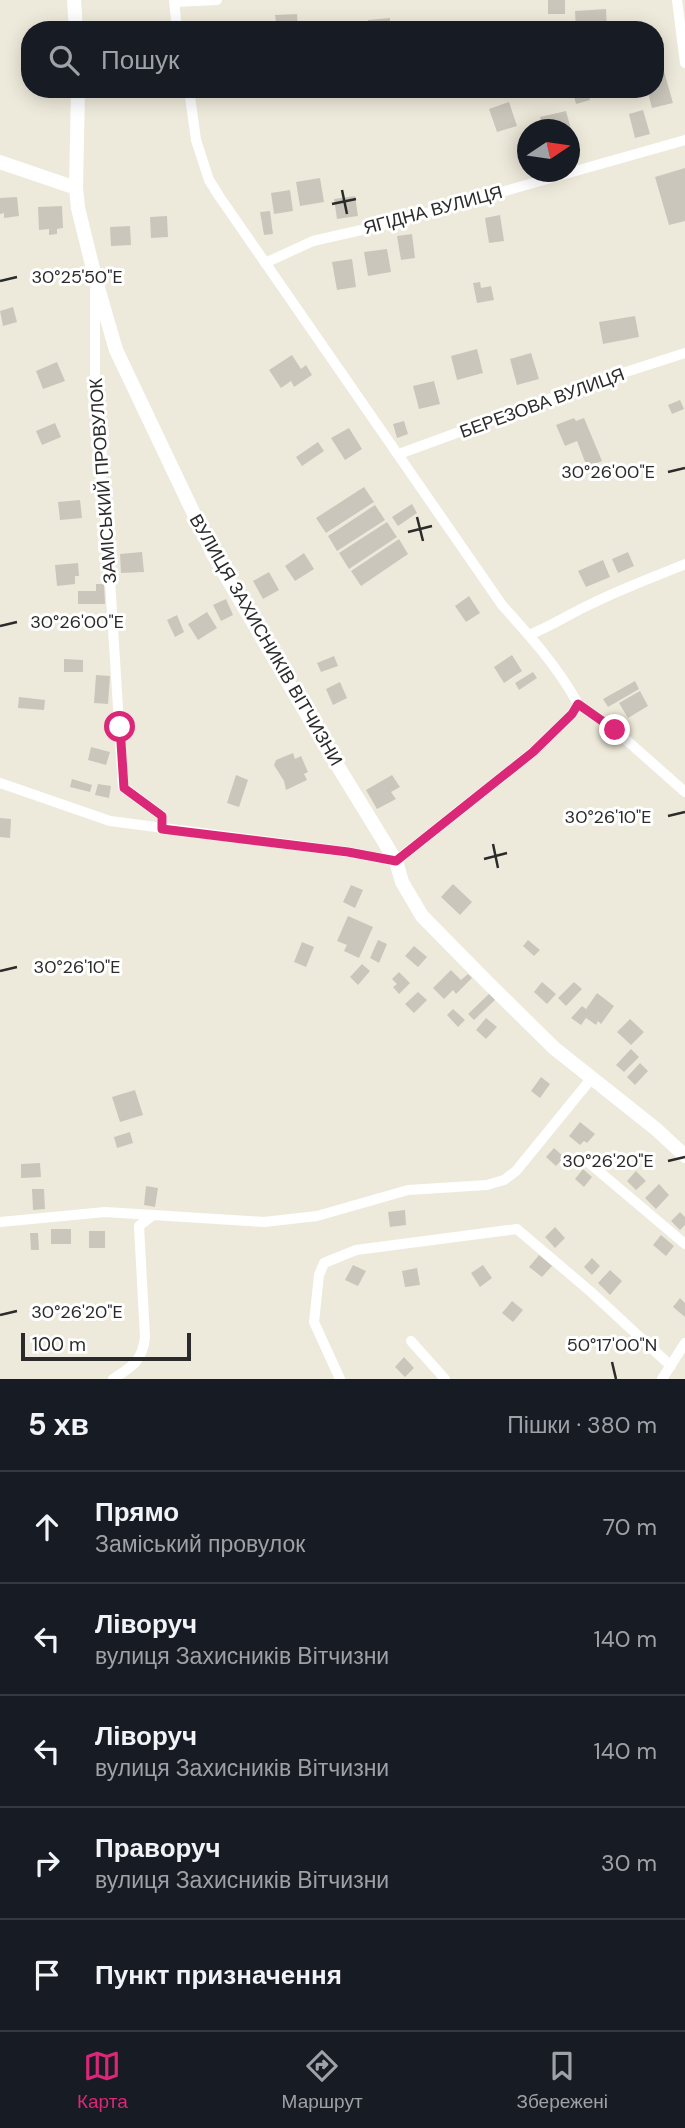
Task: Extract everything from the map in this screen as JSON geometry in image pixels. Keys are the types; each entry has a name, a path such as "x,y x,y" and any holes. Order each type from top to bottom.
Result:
{"street":[{"path":"75,0 76,21"},
{"path":"176,21 174,1 217,0"},
{"path":"677,0 685,63"},
{"name":"ВУЛИЦЯ ЗАХИСНИКІВ ВІТЧИЗНИ","path":"78,98 76,188 82,227 116,350 213,554 396,861 402,882 422,916 545,1038 685,1156"},
{"path":"190,98 197,139 209,180 502,605 565,680 578,704 615,730 685,792"},
{"name":"ЯГІДНА ВУЛИЦЯ","path":"265,263 313,241 392,223 685,140"},
{"path":"0,162 76,188"},
{"name":"ЗАМІСЬКИЙ ПРОВУЛОК","path":"96,281 95,381 102,443 101,485 107,533 124,788 162,816 162,829"},
{"name":"БЕРЕЗОВА ВУЛИЦЯ","path":"399,454 604,379 685,353"},
{"path":"529,635 555,625 572,612 625,587 685,564"},
{"path":"0,783 110,821 348,852 396,861 533,752 572,714 578,704"},
{"path":"0,1222 105,1212 189,1215 264,1222 317,1216 408,1190 487,1185 504,1180 516,1171 592,1079"},
{"path":"588,1162 685,1244"},
{"path":"113,1379 128,1369 143,1353 145,1337 139,1226 153,1215"},
{"path":"340,1379 314,1322 319,1275 324,1263 356,1250 517,1230 592,1293 671,1366"},
{"path":"411,1341 445,1379"},
{"path":"662,1379 685,1343"}],"building":[{"path":"548,0 565,0 565,14 548,14"},
{"path":"606,9 607,21 576,21 575,11"},
{"path":"297,14 297,21 276,21 275,15"},
{"path":"390,18 390,21 368,20"},
{"path":"664,72 673,103 652,108 649,98 664,98"},
{"path":"574,98 589,98 590,100 576,104"},
{"path":"509,102 517,126 497,132 489,109"},
{"path":"643,110 650,134 635,138 629,114"},
{"path":"566,111 568,119 540,119"},
{"path":"685,168 685,221 669,225 655,177"},
{"path":"320,178 324,202 300,206 296,182"},
{"path":"290,190 293,211 274,214 271,193"},
{"path":"355,196 358,216 337,219 334,199"},
{"path":"17,197 19,216 4,218 4,213 0,214 0,198"},
{"path":"62,206 63,228 57,229 57,234 49,235 49,229 39,230 38,207"},
{"path":"270,211 273,234 264,235 260,212"},
{"path":"500,215 504,241 489,243 485,218"},
{"path":"167,216 168,237 151,238 150,217"},
{"path":"130,226 131,245 111,246 110,227"},
{"path":"412,234 415,258 401,260 397,236"},
{"path":"387,249 391,272 368,276 364,252"},
{"path":"352,259 356,287 337,290 332,262"},
{"path":"480,282 481,288 491,286 494,300 477,303 473,283"},
{"path":"13,307 17,322 3,326 0,311"},
{"path":"635,316 639,337 603,344 599,322"},
{"path":"477,349 483,373 457,380 451,356"},
{"path":"531,353 539,379 517,385 510,359"},
{"path":"292,355 301,369 306,365 312,375 294,387 291,381 281,388 269,370"},
{"path":"57,362 65,381 43,389 36,371"},
{"path":"434,381 440,404 419,409 413,386"},
{"path":"680,400 684,409 672,414 668,405"},
{"path":"574,418 576,421 584,418 602,461 587,467 577,441 565,446 556,425"},
{"path":"404,421 408,434 397,438 393,424"},
{"path":"55,423 61,437 42,445 36,431"},
{"path":"349,428 362,449 345,460 331,438"},
{"path":"318,442 324,451 302,466 296,457"},
{"path":"364,487 374,502 326,533 316,518"},
{"path":"80,500 82,518 60,520 58,502"},
{"path":"412,504 417,513 398,526 392,517"},
{"path":"375,505 385,520 337,551 328,536"},
{"path":"387,522 397,537 349,569 339,553"},
{"path":"399,539 408,554 361,586 351,571"},
{"path":"142,552 144,572 121,573 120,554"},
{"path":"628,552 634,566 618,573 612,559"},
{"path":"304,553 314,569 295,581 285,566"},
{"path":"603,560 610,577 586,587 578,571"},
{"path":"78,563 79,576 75,576 75,584 57,586 55,565"},
{"path":"269,572 279,590 263,599 253,581"},
{"path":"96,584 104,584 105,604 78,604 78,591 96,591"},
{"path":"469,596 480,613 466,622 455,606"},
{"path":"226,599 233,615 221,621 213,605"},
{"path":"207,612 217,628 198,640 188,624"},
{"path":"177,615 184,632 175,637 167,620"},
{"path":"512,655 522,671 504,683 494,667"},
{"path":"334,656 338,666 321,672 317,663"},
{"path":"64,659 83,660 83,672 64,672"},
{"path":"533,672 537,678 519,690 515,683"},
{"path":"96,675 110,676 108,704 94,703"},
{"path":"635,681 639,689 608,707 603,699"},
{"path":"340,682 347,698 333,705 326,689"},
{"path":"640,691 648,706 628,718 619,703"},
{"path":"19,697 45,700 44,710 18,708"},
{"path":"91,747 110,752 106,765 88,760"},
{"path":"293,753 295,759 301,756 308,772 304,774 307,780 286,790 274,765 276,760"},
{"path":"236,775 248,780 239,807 227,803"},
{"path":"392,775 400,787 391,792 396,799 377,809 366,790"},
{"path":"72,779 92,785 90,792 70,787"},
{"path":"98,784 111,786 109,798 95,795"},
{"path":"0,818 11,819 10,838 0,837"},
{"path":"453,884 472,902 460,915 441,897"},
{"path":"351,885 363,890 355,908 343,902"},
{"path":"348,916 373,927 359,958 344,951 347,945 337,941"},
{"path":"378,940 387,944 379,963 370,958"},
{"path":"528,940 540,950 534,956 523,946"},
{"path":"302,942 314,947 306,967 294,962"},
{"path":"414,946 427,957 418,967 405,956"},
{"path":"362,964 370,971 358,985 350,977"},
{"path":"451,970 461,980 468,974 472,978 456,994 453,990 444,999 433,988"},
{"path":"399,972 410,983 399,994 393,987 397,984 392,979"},
{"path":"542,982 556,994 547,1004 534,992"},
{"path":"574,982 582,989 566,1006 558,998"},
{"path":"418,992 427,1000 414,1013 405,1004"},
{"path":"490,993 496,999 474,1020 468,1014"},
{"path":"597,993 614,1006 601,1024 598,1021 596,1025 586,1018 581,1025 571,1018 582,1006 586,1009"},
{"path":"453,1009 465,1020 458,1027 447,1015"},
{"path":"486,1018 497,1027 486,1039 476,1030"},
{"path":"630,1019 644,1032 631,1045 617,1032"},
{"path":"631,1049 639,1057 624,1072 616,1065"},
{"path":"640,1063 648,1071 635,1085 627,1077"},
{"path":"541,1077 550,1084 540,1098 531,1091"},
{"path":"135,1090 143,1115 120,1122 112,1097"},
{"path":"580,1122 595,1134 587,1143 584,1141 580,1145 569,1136"},
{"path":"130,1132 133,1143 117,1148 114,1137"},
{"path":"554,1148 564,1157 556,1166 546,1157"},
{"path":"40,1163 41,1177 21,1178 21,1164"},
{"path":"583,1169 592,1177 584,1187 575,1179"},
{"path":"636,1171 646,1181 636,1190 627,1181"},
{"path":"659,1184 669,1195 656,1209 645,1198"},
{"path":"146,1186 158,1188 155,1207 144,1205"},
{"path":"32,1189 44,1189 45,1209 33,1210"},
{"path":"405,1210 406,1225 390,1227 388,1212"},
{"path":"680,1212 685,1217 685,1225 680,1230 671,1221"},
{"path":"555,1227 565,1238 555,1248 545,1237"},
{"path":"51,1229 71,1229 71,1244 51,1244"},
{"path":"89,1231 105,1231 105,1248 89,1248"},
{"path":"30,1233 38,1233 39,1250 31,1250"},
{"path":"661,1235 674,1246 666,1256 653,1245"},
{"path":"539,1255 552,1266 542,1277 529,1267"},
{"path":"592,1258 600,1266 592,1275 584,1267"},
{"path":"353,1265 366,1271 358,1286 345,1280"},
{"path":"483,1265 492,1278 480,1287 471,1273"},
{"path":"417,1268 420,1285 405,1287 402,1271"},
{"path":"610,1270 622,1281 610,1295 598,1283"},
{"path":"680,1298 685,1303 685,1317 673,1307"},
{"path":"512,1301 523,1310 513,1322 502,1313"},
{"path":"404,1357 414,1368 405,1377 395,1367"}],"route":[{"path":"120,727 124,788 162,816 162,829 348,852 396,861 533,752 572,714 578,704 615,730"}]}
